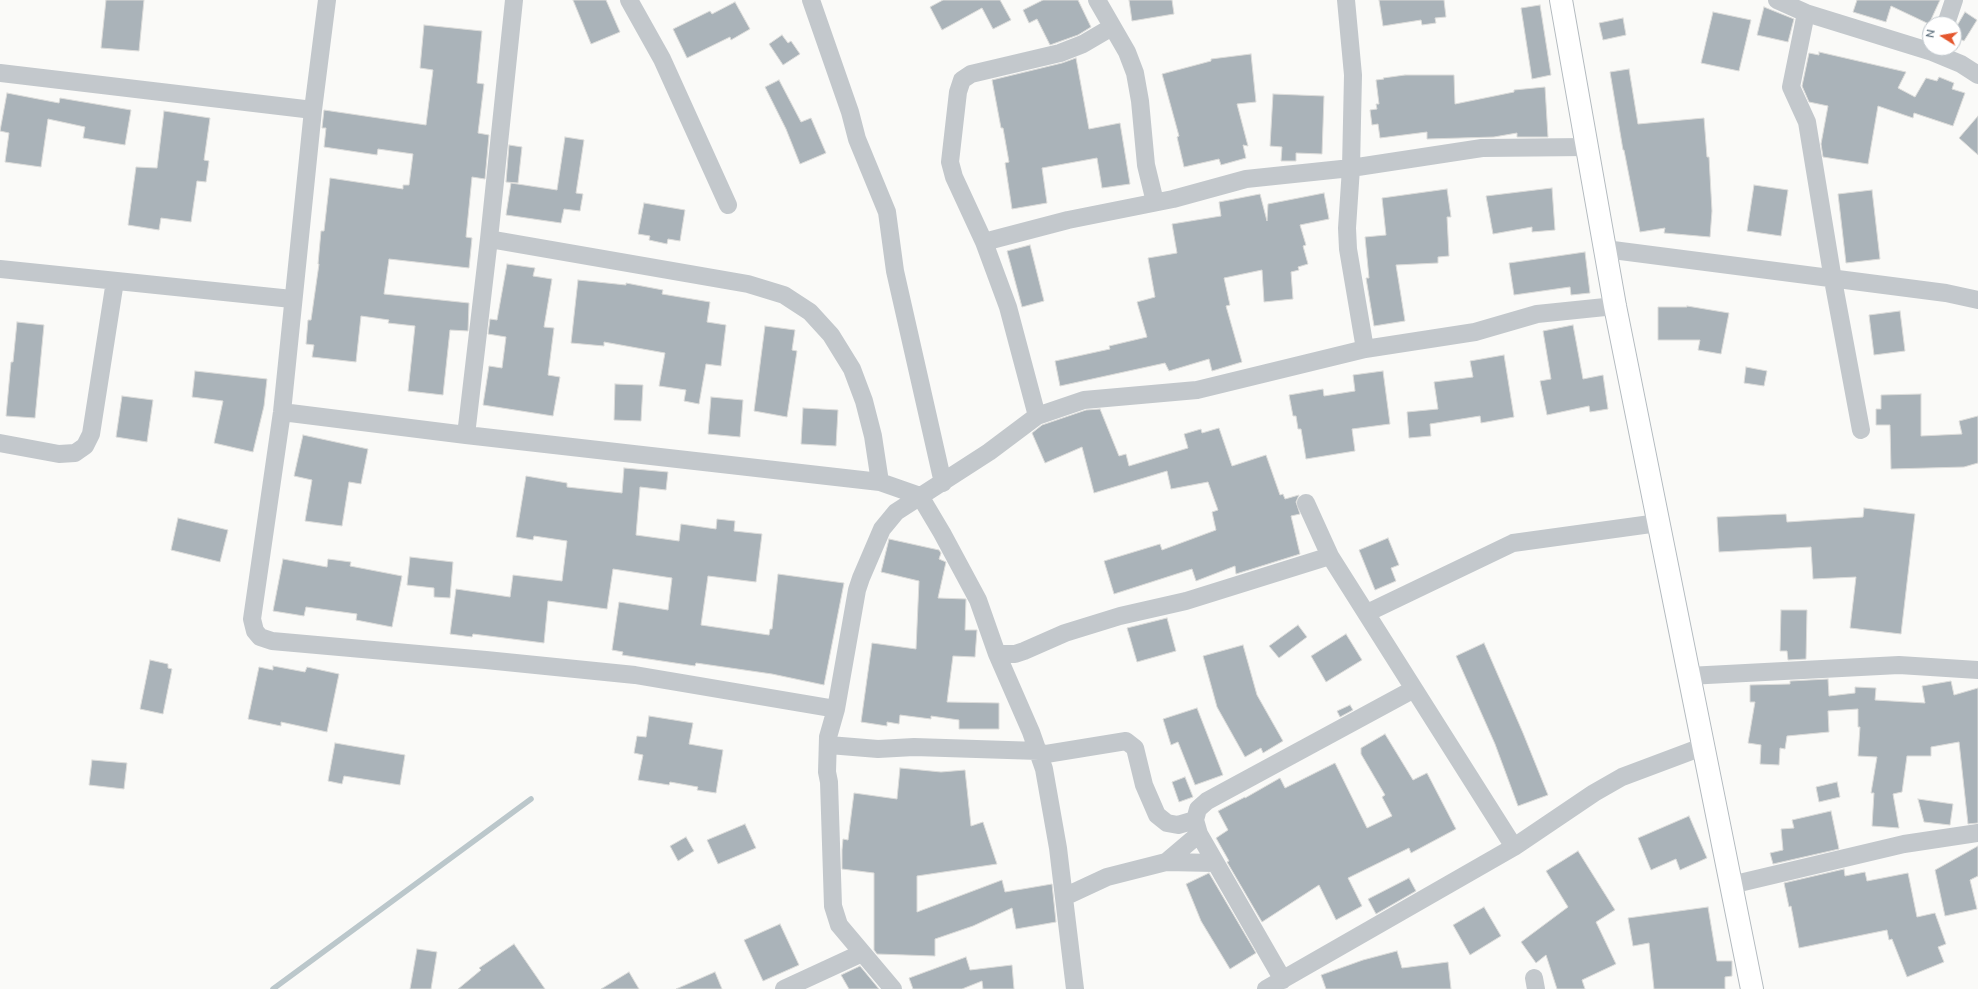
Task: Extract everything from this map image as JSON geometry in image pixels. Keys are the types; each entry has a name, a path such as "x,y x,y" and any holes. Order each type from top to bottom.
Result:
{"main road":[{"path":"1561,0 1615,306 1702,747 1752,989"}],"street":[{"path":"328,0 313,110 292,299 282,412 252,619 255,631 260,637 272,641 636,675 836,709"},
{"path":"466,436 489,239 514,0"},
{"path":"629,0 662,59 728,205"},
{"path":"810,0 850,112 857,138 887,212 895,271 943,483"},
{"path":"1097,0 1126,52 1135,72 1140,101 1146,165 1155,202"},
{"path":"1346,0 1352,75 1351,168 1346,228 1348,249 1365,349"},
{"path":"1777,0 1806,13 1922,47"},
{"path":"1949,16 1954,0"},
{"path":"1806,13 1792,87 1807,122 1833,280 1862,430"},
{"path":"1037,416 1008,307 984,242 954,177 950,162 958,92 962,80 971,74 1060,53 1083,44 1112,27"},
{"path":"1946,56 1962,64 1978,75"},
{"path":"0,73 313,110"},
{"path":"984,242 1068,220 1155,202 1246,180 1351,168 1482,148 1587,147"},
{"path":"489,239 748,284 784,295 810,312 830,335 852,369 864,401 873,436 880,482"},
{"path":"1605,249 1787,272 1833,280 1946,294 1978,300"},
{"path":"0,269 292,299"},
{"path":"0,443 59,454 75,453 85,446 91,434 115,281"},
{"path":"893,989 839,925 833,906 829,782 827,772 830,726 836,709 861,578 882,529 896,512 989,452 1037,416 1084,400 1196,390 1365,349 1475,332 1537,314 1615,306"},
{"path":"282,412 466,436 880,482 920,496 978,600 997,654 1039,753 1044,769 1058,848 1075,989"},
{"path":"1306,503 1330,556 1514,847"},
{"path":"1367,613 1513,543 1658,523"},
{"path":"997,654 1015,654 1085,627 1120,616 1186,600 1330,556"},
{"path":"1688,676 1899,664 1978,670"},
{"path":"1283,980 1215,863 1197,827 1198,809 1206,801 1414,689"},
{"path":"829,745 878,750 914,747 1039,753 1126,741 1135,748 1144,785 1157,815 1167,823 1197,827"},
{"path":"1266,989 1514,847 1594,793 1622,777 1702,747"},
{"path":"1166,862 1197,827"},
{"path":"1731,885 1904,844 1978,832"},
{"path":"1064,897 1107,877 1166,862 1215,863"},
{"path":"784,989 862,953"}],"building":[{"path":"106,0 144,0 139,51 101,48"},
{"path":"573,0 606,0 620,32 591,44"},
{"path":"943,0 1000,0 1011,20 993,29 982,8 942,30 930,7"},
{"path":"1043,0 1078,0 1091,27 1078,35 1050,45 1037,19 1029,23 1023,10"},
{"path":"1129,0 1172,0 1174,14 1132,21"},
{"path":"1379,0 1444,0 1446,17 1435,18 1436,23 1422,25 1421,20 1383,26"},
{"path":"1857,0 1940,0 1933,16 1922,16 1922,21 1891,6 1886,22 1853,12"},
{"path":"735,2 750,29 731,40 730,37 687,58 673,29 710,11 712,14"},
{"path":"1540,5 1551,75 1532,79 1521,8"},
{"path":"1764,7 1794,19 1788,42 1757,35"},
{"path":"1713,12 1751,20 1739,71 1701,63"},
{"path":"1965,12 1977,20 1964,41 1962,40 1962,17"},
{"path":"1623,18 1626,35 1603,40 1599,23"},
{"path":"424,25 482,31 477,83 484,84 478,133 489,135 485,179 472,177 466,237 472,238 469,268 389,259 384,294 469,303 468,331 450,330 443,395 408,391 415,326 388,323 389,320 361,316 356,362 312,357 314,345 306,344 308,320 311,320 319,264 321,231 324,231 330,178 403,189 403,185 409,185 413,154 378,149 377,155 324,147 326,128 322,128 324,110 426,125 433,70 420,68"},
{"path":"782,35 788,43 791,41 800,54 783,65 769,44"},
{"path":"1819,52 1906,72 1898,88 1915,97 1926,78 1937,81 1939,77 1954,83 1952,89 1965,93 1953,126 1914,113 1913,118 1878,106 1868,164 1823,157 1821,144 1828,106 1809,102 1802,86 1809,53 1819,55"},
{"path":"1251,54 1256,102 1237,104 1248,146 1243,145 1246,158 1221,165 1219,159 1184,167 1177,137 1179,136 1162,74 1211,61 1211,59"},
{"path":"1076,58 1089,129 1120,123 1130,184 1102,188 1097,158 1042,168 1047,203 1012,209 1005,163 1009,162 992,80 1062,63"},
{"path":"1629,69 1638,124 1704,118 1707,157 1709,157 1712,211 1710,237 1664,233 1665,228 1640,232 1623,150 1610,72"},
{"path":"1405,75 1454,75 1455,104 1514,92 1514,90 1545,87 1548,137 1517,137 1517,133 1494,137 1427,139 1427,132 1380,138 1378,124 1372,125 1370,110 1377,109 1376,104 1379,104 1376,80"},
{"path":"779,80 801,122 811,118 826,153 800,164 786,129 765,87"},
{"path":"7,93 59,103 60,98 131,110 125,145 83,138 85,127 48,119 41,167 5,162 9,133 0,131"},
{"path":"1273,94 1324,96 1322,154 1296,153 1296,161 1281,161 1282,147 1270,146"},
{"path":"164,111 210,118 204,160 209,161 206,182 197,181 191,222 161,218 159,230 128,225 136,167 157,168"},
{"path":"1978,116 1978,155 1959,138"},
{"path":"565,137 584,140 576,193 583,194 580,211 564,209 561,223 506,215 511,183 557,190"},
{"path":"509,145 522,147 518,183 506,182"},
{"path":"1754,185 1788,190 1781,236 1747,231"},
{"path":"1552,188 1555,230 1532,232 1532,227 1493,234 1486,196"},
{"path":"1447,189 1451,217 1447,217 1449,256 1438,257 1438,263 1396,265 1405,321 1374,326 1366,278 1369,278 1365,237 1386,235 1382,198"},
{"path":"1872,190 1880,259 1846,263 1838,194"},
{"path":"1324,193 1329,219 1300,225 1306,245 1303,246 1308,264 1298,267 1299,270 1291,272 1293,299 1264,302 1262,270 1224,278 1230,305 1226,306 1242,362 1212,371 1209,359 1169,371 1165,363 1060,386 1055,361 1110,349 1109,346 1147,337 1137,302 1155,297 1148,258 1177,253 1172,224 1221,216 1219,202 1260,194 1267,221 1268,204"},
{"path":"644,203 685,210 680,241 668,239 667,244 649,240 650,236 638,234"},
{"path":"1030,245 1044,301 1022,307 1007,251"},
{"path":"1585,252 1590,293 1571,295 1570,287 1514,295 1509,263"},
{"path":"507,264 535,268 533,276 552,279 544,327 554,328 548,375 560,377 553,416 483,405 489,366 502,368 506,337 488,334 490,319 497,320"},
{"path":"578,280 626,285 626,283 663,290 662,294 710,302 707,322 726,325 721,366 706,364 699,404 684,401 686,390 659,386 665,353 604,342 604,346 571,343"},
{"path":"1687,306 1729,313 1721,354 1698,350 1700,340 1658,340 1658,307"},
{"path":"1900,311 1905,351 1874,355 1869,315"},
{"path":"17,322 44,325 35,418 6,416 11,362 13,362"},
{"path":"1573,325 1583,379 1603,375 1608,409 1590,412 1589,406 1547,415 1540,381 1551,379 1543,331"},
{"path":"765,326 795,330 792,350 797,351 787,417 754,411"},
{"path":"1504,355 1514,417 1481,423 1480,416 1430,424 1431,436 1409,438 1407,412 1438,409 1434,382 1473,377 1470,361"},
{"path":"1746,367 1767,371 1764,386 1744,383"},
{"path":"195,371 267,379 264,406 253,452 214,443 223,401 192,397"},
{"path":"1383,371 1390,424 1352,429 1355,451 1306,459 1301,429 1298,429 1296,416 1293,416 1289,395 1323,389 1324,396 1355,391 1353,375"},
{"path":"615,384 643,385 641,421 614,420"},
{"path":"1921,394 1921,436 1962,434 1959,421 1978,416 1978,463 1964,467 1891,469 1890,425 1876,425 1876,409 1881,409 1881,395"},
{"path":"122,396 153,400 147,442 116,437"},
{"path":"711,397 743,400 740,437 708,434"},
{"path":"803,408 838,410 836,446 801,444"},
{"path":"1100,409 1119,456 1126,454 1129,466 1188,448 1184,434 1201,429 1202,433 1219,428 1232,466 1266,455 1280,495 1283,494 1285,499 1299,495 1296,502 1300,514 1291,516 1300,554 1236,574 1235,566 1196,581 1192,569 1114,594 1104,561 1160,544 1162,550 1216,530 1212,512 1218,510 1208,482 1171,489 1167,471 1094,493 1082,447 1045,463 1032,433 1042,425 1086,410"},
{"path":"303,435 368,449 361,484 349,482 342,526 305,521 312,480 294,476"},
{"path":"624,468 668,472 666,490 640,487 636,535 679,541 681,524 716,529 717,519 735,521 734,531 762,534 756,582 708,576 701,625 769,635 770,629 772,629 778,574 844,583 824,685 772,674 696,663 695,666 622,655 623,652 612,650 619,602 668,610 672,578 613,569 607,609 548,601 544,643 473,634 472,637 450,634 456,589 510,597 513,575 562,581 567,541 534,536 533,540 516,537 526,476 567,483 567,487 622,493"},
{"path":"1864,508 1915,514 1901,634 1850,628 1856,577 1813,579 1811,547 1719,552 1717,517 1786,514 1787,522 1863,517"},
{"path":"178,518 228,530 220,562 171,550"},
{"path":"1388,538 1399,565 1391,568 1396,581 1375,590 1359,550"},
{"path":"889,539 939,550 941,553 939,559 946,562 938,598 966,599 965,630 977,630 975,657 953,656 947,702 999,703 999,729 959,729 959,720 931,716 931,719 900,715 899,724 887,722 887,726 861,722 872,643 916,649 919,581 881,572"},
{"path":"410,557 453,562 450,598 434,597 434,588 407,585"},
{"path":"283,559 327,567 328,559 351,562 350,566 402,576 392,627 356,620 357,614 306,607 304,616 273,611"},
{"path":"1781,610 1807,610 1806,659 1788,660 1787,651 1780,651"},
{"path":"1167,618 1176,651 1137,662 1127,628"},
{"path":"1298,625 1307,637 1279,658 1269,646"},
{"path":"1346,634 1362,660 1326,682 1311,656"},
{"path":"1484,643 1548,795 1518,806 1495,744 1456,656"},
{"path":"1243,645 1257,695 1283,741 1263,753 1261,748 1245,757 1217,707 1203,656"},
{"path":"150,660 168,664 168,668 172,669 163,714 140,709"},
{"path":"273,666 305,672 307,667 339,674 327,732 281,722 281,726 248,719 259,667 273,670"},
{"path":"1828,679 1829,696 1855,693 1855,687 1876,688 1875,700 1925,703 1922,686 1951,681 1954,695 1978,688 1978,823 1968,824 1959,742 1931,747 1931,756 1907,756 1902,792 1893,794 1899,828 1872,826 1874,793 1871,793 1877,757 1858,756 1860,727 1858,727 1858,709 1828,711 1829,732 1787,736 1785,749 1780,748 1779,765 1760,764 1761,745 1748,743 1755,702 1750,702 1750,685 1790,684 1790,681"},
{"path":"1350,705 1353,710 1340,717 1337,711"},
{"path":"1197,708 1223,775 1195,785 1178,742 1171,745 1163,719"},
{"path":"649,716 693,723 689,744 723,750 716,793 697,790 698,787 670,782 669,785 638,780 643,755 634,753 637,736 646,737"},
{"path":"1385,734 1413,780 1427,773 1456,829 1411,853 1409,848 1348,878 1362,906 1336,920 1319,885 1262,922 1227,862 1229,861 1216,838 1228,830 1218,811 1245,798 1280,778 1285,788 1335,763 1367,828 1392,816 1382,797 1385,795 1361,754 1361,748"},
{"path":"335,743 405,755 400,785 344,776 342,784 328,781"},
{"path":"92,760 127,763 124,789 89,785"},
{"path":"900,768 941,772 965,770 971,826 983,822 997,864 917,876 917,912 1002,880 1005,892 1052,884 1056,922 1016,929 1012,908 973,926 935,939 935,956 877,954 874,950 874,873 842,869 843,839 848,840 854,793 897,799"},
{"path":"1185,777 1193,797 1179,802 1172,782"},
{"path":"1837,782 1840,797 1819,802 1816,787"},
{"path":"1918,799 1953,804 1950,825 1924,822"},
{"path":"1831,811 1839,849 1773,864 1770,853 1783,850 1781,829 1794,828 1792,820"},
{"path":"1689,816 1707,858 1680,870 1676,859 1651,870 1638,838"},
{"path":"745,824 756,848 718,864 707,840"},
{"path":"686,837 694,851 678,861 670,846"},
{"path":"1978,846 1978,876 1970,880 1977,909 1945,916 1935,870"},
{"path":"1578,851 1615,910 1596,922 1616,964 1582,980 1585,989 1557,989 1546,955 1536,963 1521,942 1568,907 1546,871"},
{"path":"1844,869 1845,876 1865,872 1867,881 1908,873 1917,917 1935,913 1946,944 1938,947 1944,962 1907,977 1892,939 1889,940 1887,930 1799,948 1791,906 1789,907 1784,883"},
{"path":"1209,873 1256,953 1230,969 1201,921 1186,884"},
{"path":"1409,878 1416,891 1376,914 1368,899"},
{"path":"1484,907 1501,936 1470,955 1453,925"},
{"path":"1708,907 1717,961 1732,961 1732,976 1725,977 1725,989 1654,989 1649,943 1633,946 1628,918"},
{"path":"780,924 799,965 763,981 744,940"},
{"path":"514,944 545,989 458,989 481,970 479,968"},
{"path":"417,949 437,952 431,989 410,989"},
{"path":"1397,951 1402,968 1448,962 1451,989 1326,989 1321,975 1363,960"},
{"path":"966,957 970,970 1012,965 1014,989 983,989 982,981 962,989 913,989 909,978"},
{"path":"860,966 879,989 849,989 841,975"},
{"path":"629,972 639,989 601,989"},
{"path":"715,972 722,989 676,989"}],"waterway":[{"path":"273,989 531,799"}]}
